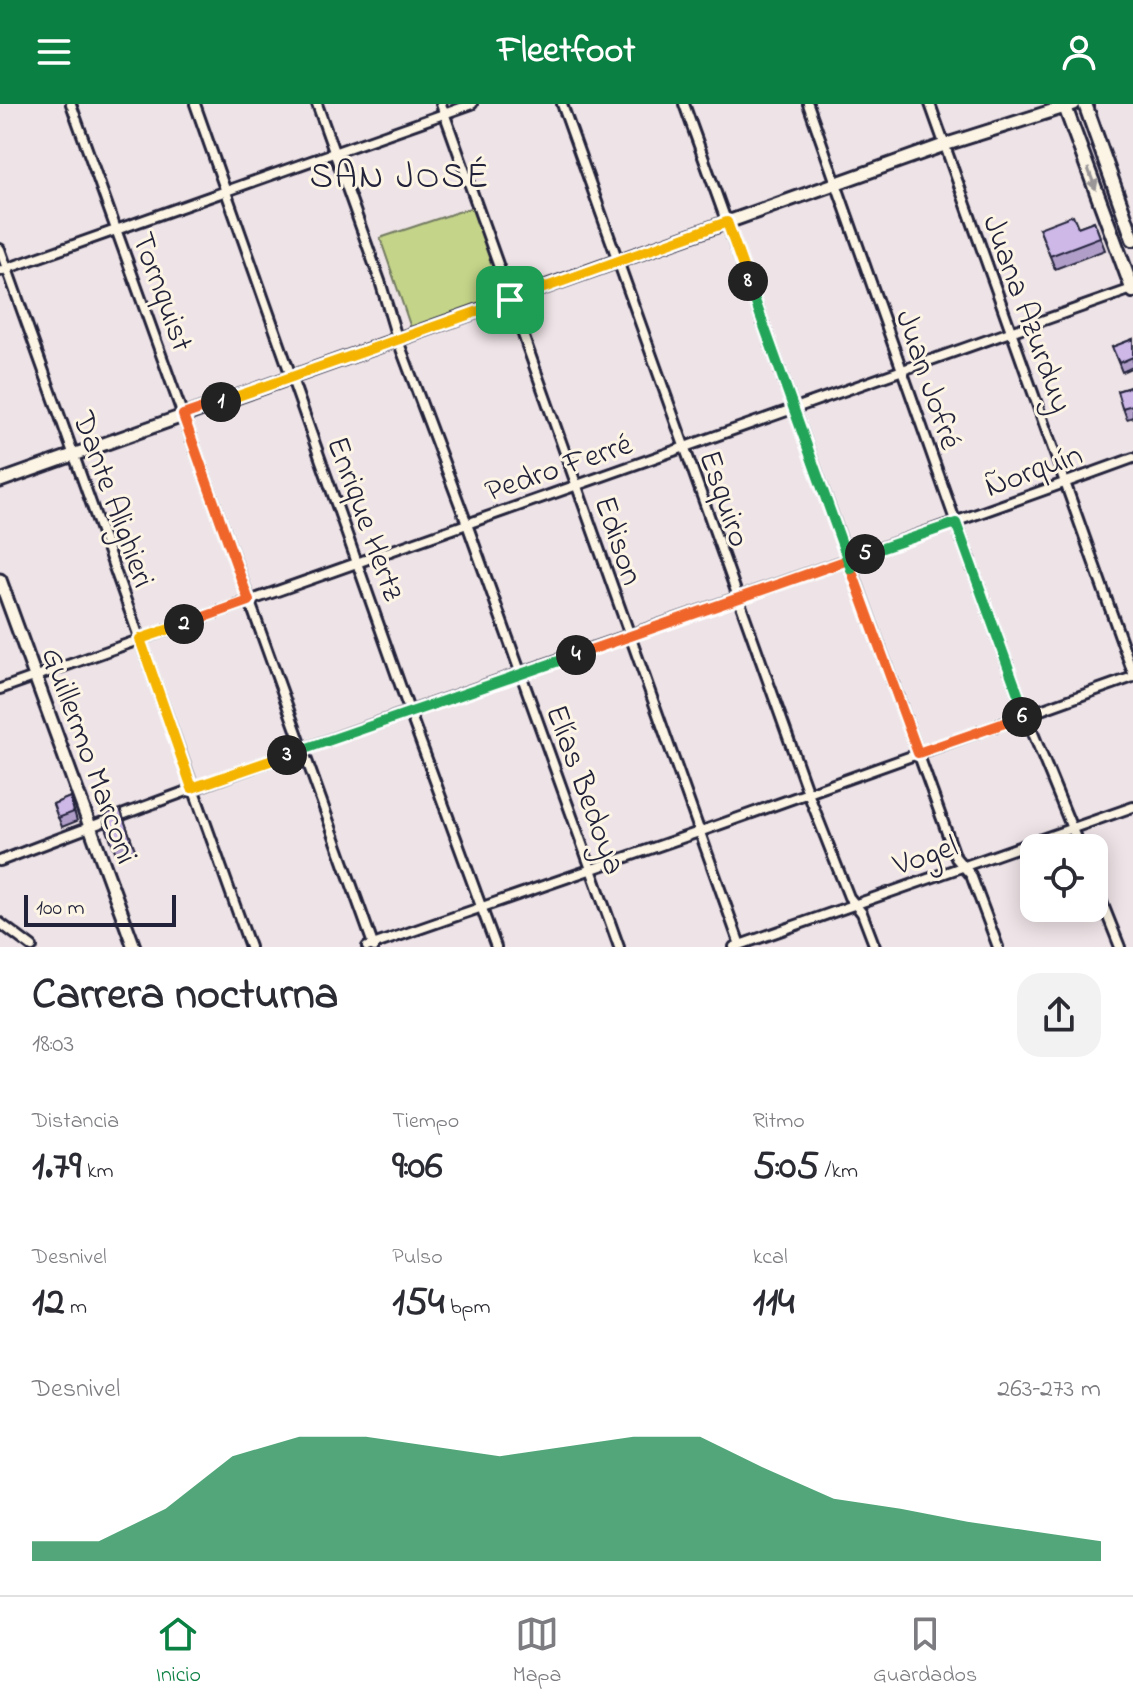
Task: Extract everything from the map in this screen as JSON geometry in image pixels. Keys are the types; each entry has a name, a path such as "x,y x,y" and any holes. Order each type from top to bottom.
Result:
{"main road":[{"path":"1085,104 1128,209 1133,239"},
{"path":"1068,105 1133,290"}],"street":[{"name":"Tornquist","path":"71,104 371,946"},
{"name":"Enrique Hertz","path":"195,104 496,947"},
{"name":"Elías Bedoya","path":"317,104 397,338 619,947"},
{"name":"Edison","path":"441,104 737,946"},
{"path":"4,270 472,104"},
{"name":"Esquiro","path":"562,104 808,793 849,897 862,913 875,947"},
{"path":"684,104 956,858 971,875 998,947"},
{"name":"Juan Jofré","path":"808,104 1026,716 1074,834"},
{"name":"Juana Azurduy","path":"930,104 1133,675"},
{"path":"0,481 944,145 1068,105"},
{"name":"Dante Alighieri","path":"0,249 4,270 74,454 250,947"},
{"name":"Pedro Ferré","path":"0,689 1133,290"},
{"name":"Ñorquín","path":"0,861 192,788 956,523 1133,458"},
{"name":"Guillermo Marconi","path":"0,580 134,947"},
{"path":"371,946 1026,716 1133,675"},
{"name":"Vogel","path":"737,946 751,944 855,904 1133,807"},
{"path":"1108,917 1120,947"},
{"path":"0,923 32,947"}],"green space":[{"path":"473,207 503,297 411,328 380,238"}],"building":[{"path":"1073,215 1078,227 1094,221 1100,237 1050,256 1039,228"},
{"path":"1133,339 1133,357 1119,363 1112,347"},
{"path":"1133,386 1133,405 1122,408 1117,391"},
{"path":"70,797 74,812 58,818 53,804"},
{"path":"120,809 131,839 113,845 104,822 108,813"}],"district":[{"name":"SAN JOSÉ","path":"400,174"}],"route":[{"path":"510,300 183,415 249,601 140,639 192,788 736,598 848,560 956,523 1026,716 918,753 848,560 727,222 510,300"}]}
